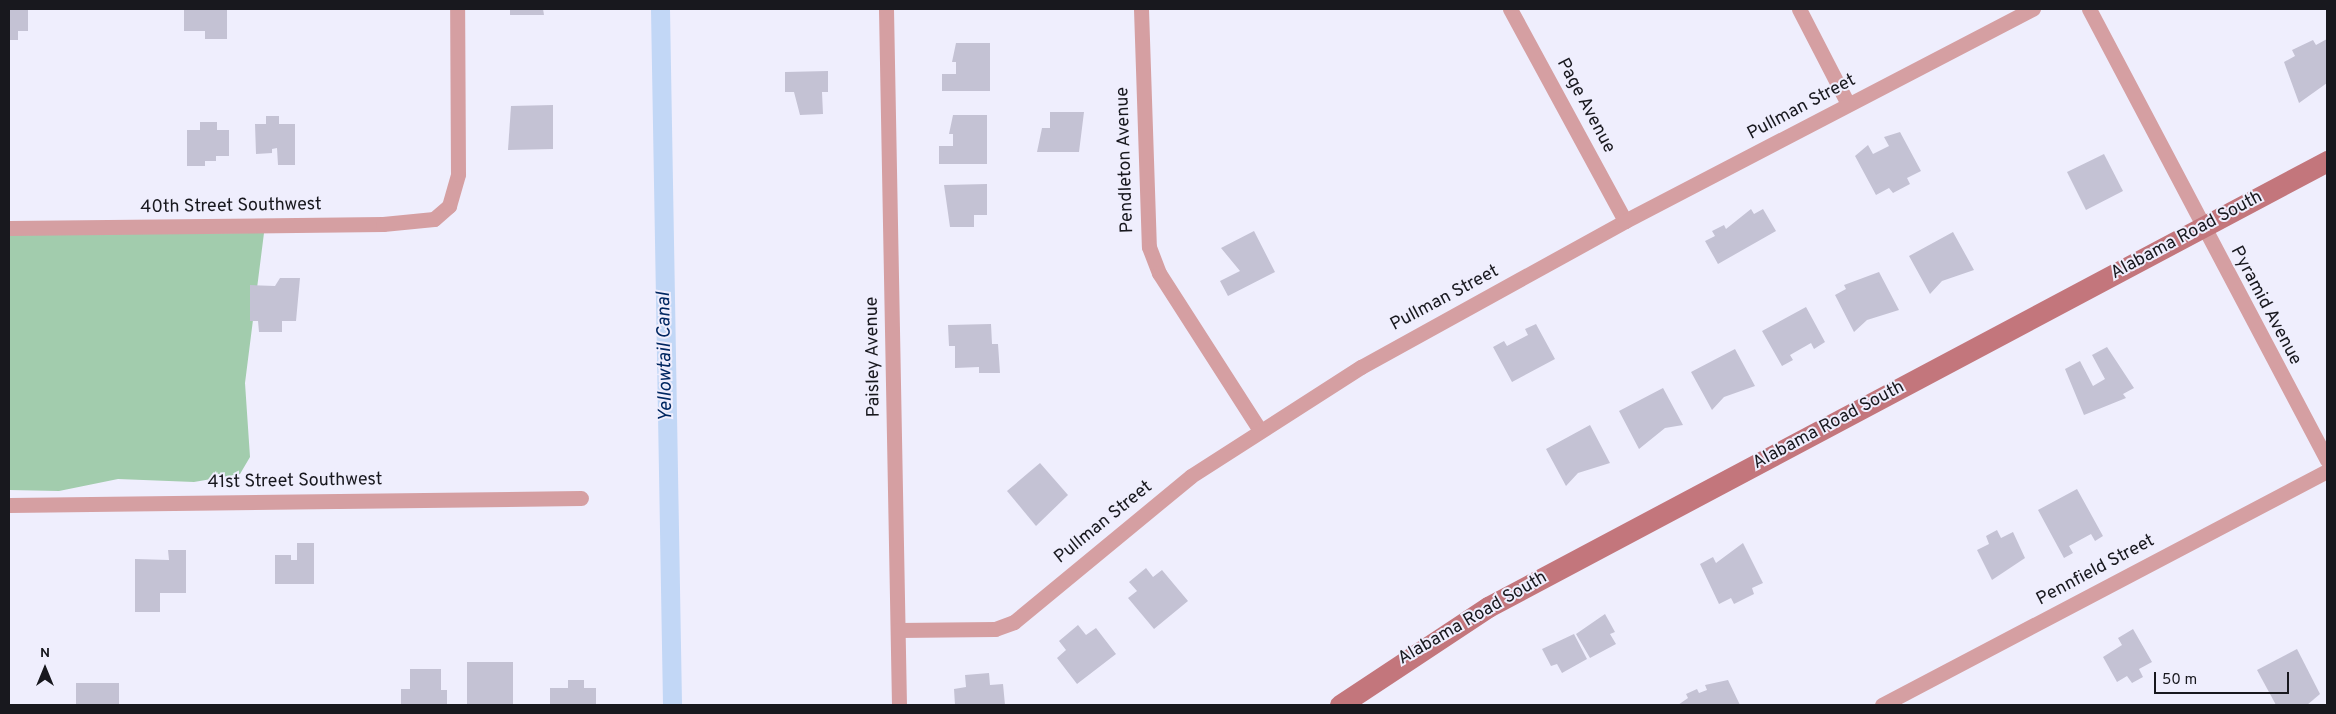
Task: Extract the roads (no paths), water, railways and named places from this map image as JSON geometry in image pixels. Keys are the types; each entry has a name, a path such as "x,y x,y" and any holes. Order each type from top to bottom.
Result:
{"street":[{"name":"40th Street Southwest","path":"9,228 383,224 434,219 449,206 458,174 457,9"},
{"name":"Paisley Avenue","path":"886,9 899,705"},
{"name":"Pendleton Avenue","path":"1141,9 1149,247 1159,273 1259,429"},
{"name":"Page Avenue","path":"1510,9 1625,221"},
{"path":"1799,9 1848,104"},
{"name":"Pullman Street","path":"898,630 995,629 1014,622 1169,494 1259,429 1361,367 1625,221 2032,9"},
{"name":"Pyramid Avenue","path":"2089,9 2202,229 2327,460"},
{"name":"Alabama Road South","path":"1340,705 1488,607 2327,161"},
{"name":"Pennfield Street","path":"1882,705 2327,471"},
{"name":"41st Street Southwest","path":"9,506 581,498"}],"waterway":[{"name":"Yellowtail Canal","path":"660,9 672,705"}]}
